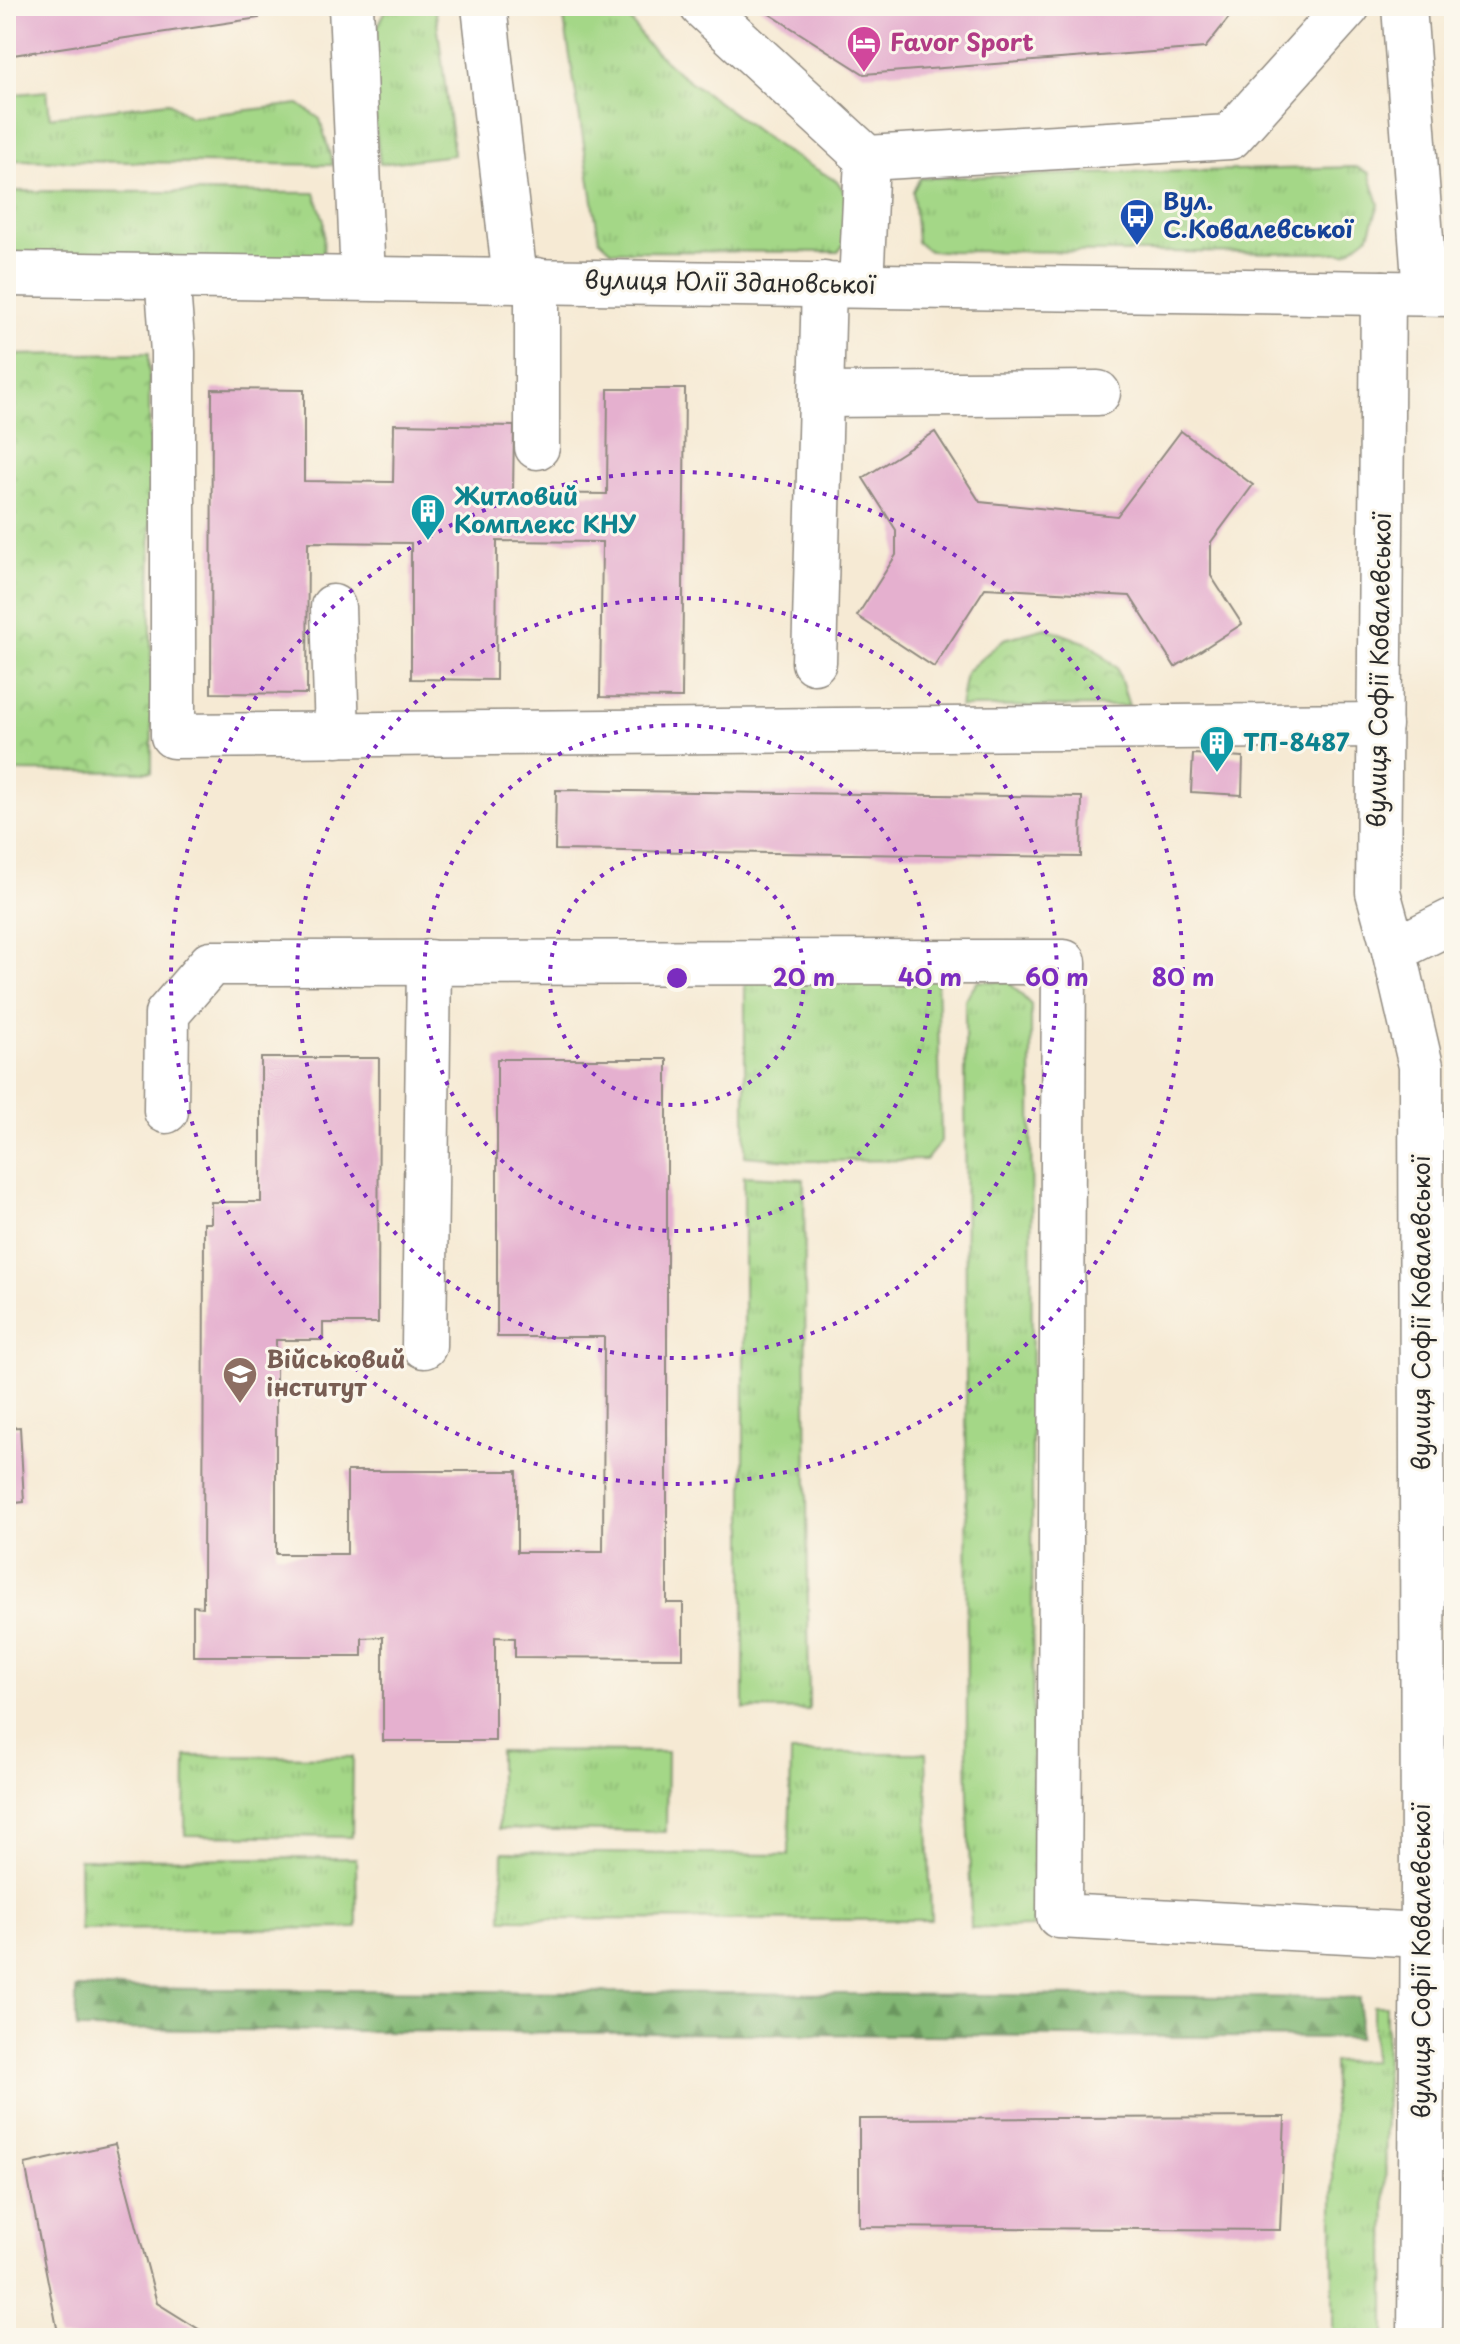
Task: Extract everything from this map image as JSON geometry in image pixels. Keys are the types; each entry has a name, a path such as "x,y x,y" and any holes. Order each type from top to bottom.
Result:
{"street":[{"path":"351,6 363,278"},
{"path":"484,6 526,280 537,447"},
{"path":"702,6 867,158 1230,137 1348,6"},
{"name":"вулиця Софії Ковалевської","path":"1404,6 1421,293 1380,725 1378,892 1421,1066 1422,1935 1438,2101 1420,2338"},
{"path":"814,662 821,395 867,158"},
{"name":"вулиця Юлії Здановської","path":"6,274 1421,293"},
{"path":"167,275 173,352 173,736 1380,725"},
{"path":"821,395 1098,393"},
{"path":"333,607 337,735"},
{"path":"1394,950 1454,920"},
{"path":"424,1346 429,962"},
{"path":"166,1111 167,1014 211,963 1064,962 1059,1916 1422,1935"}],"green space":[{"path":"388,6 435,6 454,155 380,164 366,50"},
{"path":"562,6 621,6 646,43 679,73 781,149 837,181 848,197 847,241 838,252 612,251 599,239"},
{"path":"47,91 50,117 168,102 190,117 299,104 320,119 333,165 6,160 6,95"},
{"path":"1356,167 1369,173 1379,204 1369,235 1346,253 929,251 917,242 913,191 920,178"},
{"path":"6,191 315,193 324,221 323,263 6,260"},
{"path":"149,353 152,772 6,771 6,355"},
{"path":"1046,628 1090,644 1117,668 1129,706 960,707 966,672 1004,639"},
{"path":"745,970 937,970 941,1141 926,1160 804,1161 745,1156"},
{"path":"978,981 1009,982 1031,1005 1033,1927 971,1928 967,1751 965,1000"},
{"path":"744,1176 804,1179 809,1710 744,1709"},
{"path":"499,1751 667,1752 666,1832 499,1829"},
{"path":"791,1753 926,1753 931,1920 502,1919 503,1852 789,1855"},
{"path":"186,1756 353,1757 352,1837 185,1835"},
{"path":"356,1858 357,1928 80,1930 79,1859"},
{"path":"76,1988 1360,1998 1359,2038 76,2029"},
{"path":"1373,2006 1386,2006 1385,2338 1333,2338 1333,2062 1373,2061"}],"building":[{"path":"6,6 257,6 259,18 6,56"},
{"path":"757,6 1238,6 1205,48 864,74"},
{"name":"Житловий Комплекс КНУ","path":"212,389 304,390 304,481 393,482 394,424 514,426 513,493 607,494 608,389 685,389 682,698 600,697 602,542 497,541 496,680 411,679 411,543 308,542 307,694 211,693"},
{"path":"1181,431 1253,485 1211,542 1211,576 1242,624 1175,667 1130,596 985,588 934,667 857,616 896,555 896,530 863,478 935,432 980,502 1117,516"},
{"name":"ТП-8487","path":"1193,754 1243,757 1242,795 1191,792"},
{"path":"556,790 1082,797 1081,857 555,850"},
{"name":"Військовий інститут","path":"261,1058 379,1058 378,1323 323,1323 323,1340 276,1340 276,1554 347,1554 347,1471 517,1471 517,1552 603,1552 604,1337 497,1337 497,1059 667,1059 667,1603 683,1603 683,1658 515,1657 515,1638 495,1637 495,1741 383,1741 383,1637 362,1638 362,1656 193,1656 193,1606 203,1607 204,1223 211,1223 211,1202 261,1202"},
{"path":"20,1427 24,1502 6,1504 6,1428"},
{"path":"1285,2117 1280,2230 859,2227 859,2119"},
{"path":"115,2144 157,2303 213,2338 59,2338 25,2164"}],"place":[{"name":"Favor Sport","path":"864,74"},
{"name":"Вул. С.Ковалевської","path":"1137,247"},
{"name":"Житловий Комплекс КНУ","path":"428,542"},
{"name":"ТП-8487","path":"1217,774"},
{"name":"Військовий інститут","path":"240,1405"}]}
